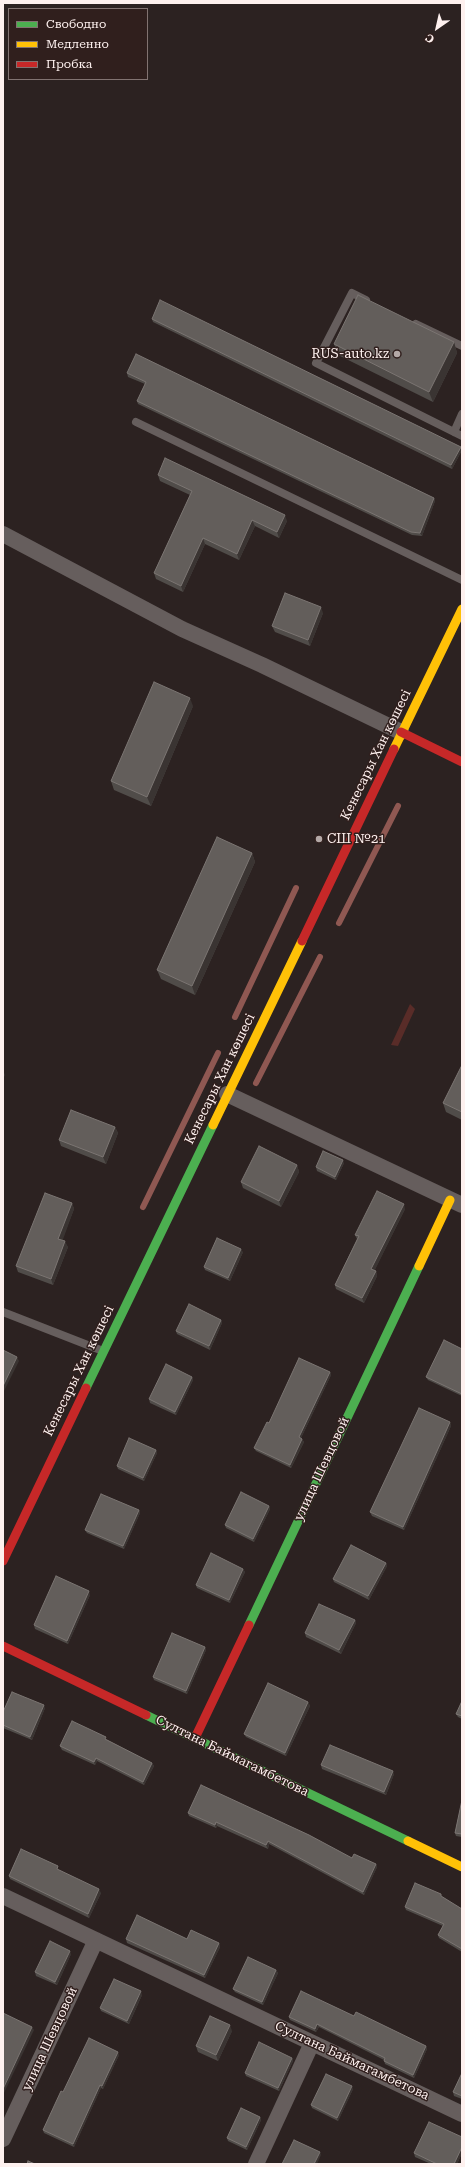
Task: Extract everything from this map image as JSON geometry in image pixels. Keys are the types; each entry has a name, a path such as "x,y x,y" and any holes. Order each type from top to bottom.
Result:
{"street":[{"path":"3,534 182,629 262,665 462,762"},
{"name":"Кенесары Хан көшесі","path":"3,1561 401,732 462,610"},
{"path":"227,1094 456,1202"},
{"name":"улица Шевцовой","path":"195,1738 456,1202"},
{"name":"Султана Баймагамбетова","path":"3,1646 462,1867"},
{"name":"Султана Баймагамбетова","path":"3,1896 462,2114"},
{"name":"улица Шевцовой","path":"3,2139 96,1940"},
{"path":"256,2164 312,2043"}],"lane":[{"path":"372,303 352,293 316,363 462,436"},
{"path":"407,320 462,346"},
{"path":"454,432 462,414"},
{"path":"136,422 462,580"},
{"path":"3,1312 103,1351"}],"shaded area":[{"path":"410,1004 415,1009 398,1046 391,1045"}],"building":[{"name":"RUS-auto.kz","path":"358,295 454,342 429,392 334,344"},
{"path":"160,300 461,447 451,465 152,319"},
{"path":"136,354 434,498 420,533 411,532 137,401 146,382 127,373"},
{"path":"165,458 285,515 277,532 252,520 237,554 203,538 181,586 154,573 192,491 158,475"},
{"path":"285,593 321,607 308,640 272,626"},
{"path":"154,682 190,698 147,797 111,781"},
{"path":"217,837 252,853 192,986 157,970"},
{"path":"462,1065 462,1112 443,1103"},
{"path":"71,1110 115,1127 103,1157 59,1140"},
{"path":"259,1146 297,1165 279,1201 241,1182"},
{"path":"323,1151 343,1160 335,1177 316,1167"},
{"path":"377,1191 404,1204 371,1269 376,1271 362,1298 335,1285 359,1236 355,1235"},
{"path":"45,1193 72,1203 58,1239 65,1241 51,1279 16,1266"},
{"path":"217,1238 241,1249 228,1278 204,1267"},
{"path":"189,1304 221,1320 209,1346 176,1331"},
{"path":"444,1340 462,1349 462,1394 426,1377"},
{"path":"3,1350 17,1357 3,1386"},
{"path":"299,1358 330,1372 299,1437 302,1439 290,1465 254,1448 267,1422 269,1423"},
{"path":"166,1364 192,1377 175,1412 149,1399"},
{"path":"419,1408 450,1422 403,1527 370,1512"},
{"path":"129,1438 156,1450 143,1478 117,1466"},
{"path":"241,1492 269,1506 253,1539 225,1525"},
{"path":"101,1494 139,1510 123,1546 85,1530"},
{"path":"351,1545 386,1563 368,1596 333,1579"},
{"path":"211,1553 243,1569 229,1600 196,1585"},
{"path":"56,1576 89,1591 67,1641 34,1625"},
{"path":"319,1604 355,1620 339,1650 305,1633"},
{"path":"172,1633 205,1647 186,1691 153,1677"},
{"path":"268,1683 308,1702 285,1753 244,1734"},
{"path":"12,1692 44,1705 30,1737 3,1725 3,1712"},
{"path":"462,1701 462,1716 456,1714"},
{"path":"72,1721 106,1737 105,1739 152,1763 143,1782 96,1758 94,1762 60,1746"},
{"path":"330,1745 393,1771 384,1792 321,1765"},
{"path":"201,1785 309,1835 352,1858 354,1854 376,1864 363,1892 268,1841 266,1845 216,1822 215,1825 188,1813"},
{"path":"462,1800 462,1834 455,1833"},
{"path":"21,1849 58,1866 57,1869 99,1889 88,1914 9,1876"},
{"path":"415,1883 441,1894 441,1896 462,1909 462,1949 438,1935 444,1924 405,1907"},
{"path":"137,1915 187,1939 191,1930 219,1943 204,1975 126,1939"},
{"path":"50,1941 70,1951 55,1982 35,1972"},
{"path":"248,1957 276,1970 262,2002 233,1989"},
{"path":"114,1979 141,1991 127,2021 100,2008"},
{"path":"301,1991 354,2016 356,2012 426,2046 413,2075 384,2061 385,2058 317,2024 315,2029 289,2017"},
{"path":"3,2013 32,2027 3,2089"},
{"path":"210,2016 230,2025 216,2055 196,2046"},
{"path":"89,2038 118,2052 102,2086 100,2085 73,2144 43,2130 61,2091 63,2092"},
{"path":"259,2042 292,2058 278,2088 245,2073"},
{"path":"462,2073 462,2096 453,2092"},
{"path":"326,2074 352,2086 337,2118 311,2105"},
{"path":"241,2108 260,2117 246,2147 227,2138"},
{"path":"429,2122 462,2137 462,2147 454,2164 437,2164 414,2153"},
{"path":"294,2140 320,2152 314,2164 282,2164"},
{"path":"28,2161 35,2164 27,2164"}],"waterway":[{"path":"339,923 398,806"},
{"path":"235,1017 296,888"},
{"path":"256,1083 320,957"},
{"path":"143,1207 218,1053"}],"traffic: fast":[{"path":"86,1388 213,1125"},
{"path":"249,1625 419,1266"},
{"path":"146,1715 408,1841"}],"traffic: slow":[{"path":"394,749 462,609"},
{"path":"213,1125 302,941"},
{"path":"419,1266 450,1200"},
{"path":"408,1841 462,1867"}],"traffic: jam":[{"path":"401,732 462,762"},
{"path":"302,941 394,749"},
{"path":"3,1561 86,1388"},
{"path":"195,1738 249,1625"},
{"path":"3,1646 146,1715"}],"place":[{"name":"RUS-auto.kz","path":"397,354"},
{"name":"СШ №21","path":"319,839"}]}
